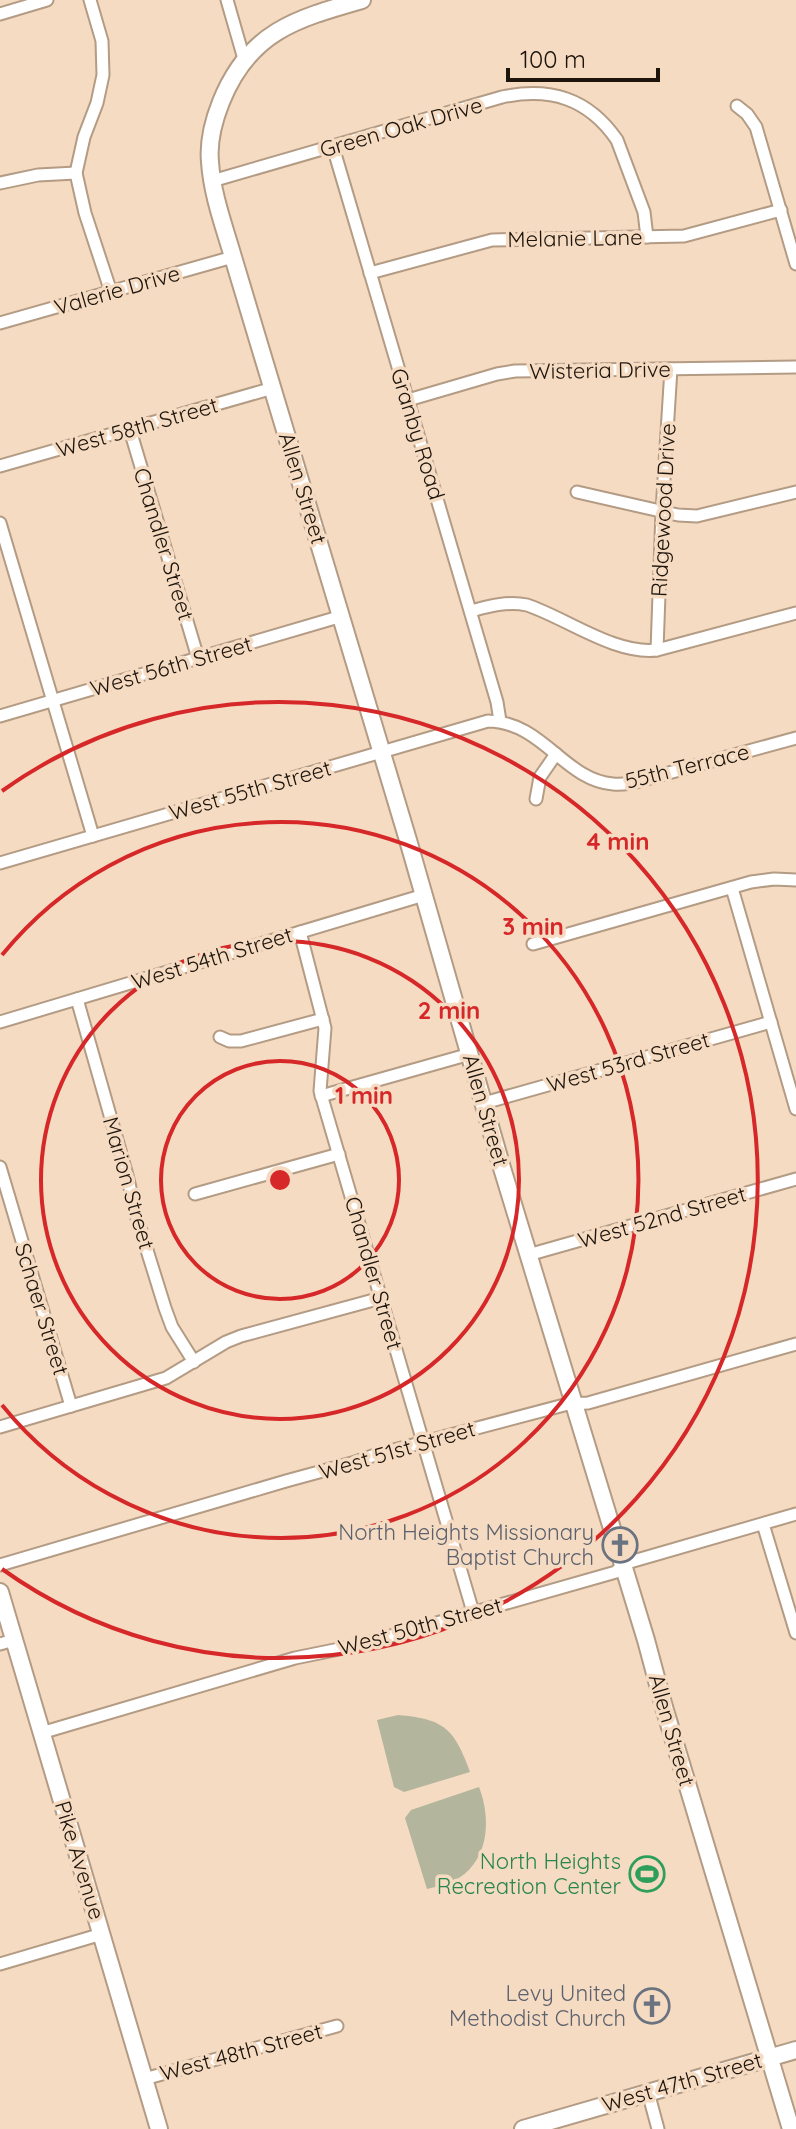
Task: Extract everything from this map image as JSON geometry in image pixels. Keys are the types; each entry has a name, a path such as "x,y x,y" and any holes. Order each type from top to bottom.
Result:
{"street":[{"path":"0,14 47,0"},
{"path":"90,0 102,41 103,75 76,173 85,213 111,292"},
{"path":"227,0 244,59 291,23 362,0"},
{"name":"Allen Street","path":"244,59 225,91 213,123 209,154 212,181 528,1255 791,2129"},
{"name":"Green Oak Drive","path":"212,181 502,97 521,93 552,95 582,106 610,130 622,151 640,200 647,237"},
{"path":"737,106 756,127 796,264"},
{"name":"Granby Road","path":"333,147 471,611 500,721"},
{"path":"0,183 25,177 76,173"},
{"name":"Melanie Lane","path":"370,273 492,240 696,235 781,210"},
{"name":"Valerie Drive","path":"0,323 233,257"},
{"name":"Wisteria Drive","path":"408,400 515,371 796,367"},
{"name":"Ridgewood Drive","path":"657,650 671,369"},
{"name":"West 58th Street","path":"0,466 273,388"},
{"name":"Chandler Street","path":"130,430 198,658"},
{"path":"577,492 697,516 796,492"},
{"path":"0,523 93,836"},
{"path":"471,611 499,603 527,605 633,651 657,650 796,613"},
{"name":"West 56th Street","path":"0,716 342,616"},
{"name":"West 55th Street","path":"0,863 462,727 500,721"},
{"name":"55th Terrace","path":"500,721 527,731 592,778 625,784 796,738"},
{"path":"536,799 540,777 556,754"},
{"path":"533,944 762,880 796,880"},
{"path":"732,888 796,1109"},
{"name":"West 54th Street","path":"0,1022 424,895"},
{"name":"Chandler Street","path":"300,932 323,1019 325,1038 321,1096 473,1612"},
{"name":"Marion Street","path":"77,999 165,1308 172,1327 194,1362"},
{"path":"220,1037 241,1041 323,1019"},
{"name":"West 53rd Street","path":"484,1103 771,1022"},
{"path":"321,1096 470,1054"},
{"path":"195,1194 339,1154"},
{"name":"Schaer Street","path":"0,1167 71,1406"},
{"name":"West 52nd Street","path":"528,1255 796,1179"},
{"path":"0,1427 166,1378 241,1336 381,1298"},
{"name":"West 51st Street","path":"0,1565 423,1441 588,1403 796,1344"},
{"name":"West 50th Street","path":"41,1733 295,1658 359,1645 616,1572 623,1564 796,1514"},
{"path":"763,1524 796,1633"},
{"name":"Pike Avenue","path":"0,1592 7,1642 41,1733 159,2129"},
{"path":"0,1964 102,1934"},
{"name":"West 48th Street","path":"144,2079 337,2026"},
{"name":"West 47th Street","path":"523,2129 796,2050"},
{"path":"648,2092 658,2129"}],"green space":[{"path":"398,1715 427,1720 446,1729 459,1746 470,1772 404,1792 394,1787 377,1720"},
{"path":"479,1787 486,1827 480,1853 464,1874 452,1882 427,1889 405,1818 411,1810"}],"place":[{"name":"North Heights Missionary Baptist Church","path":"620,1545"},
{"name":"North Heights Recreation Center","path":"647,1874"},
{"name":"Levy United Methodist Church","path":"652,2006"}]}
